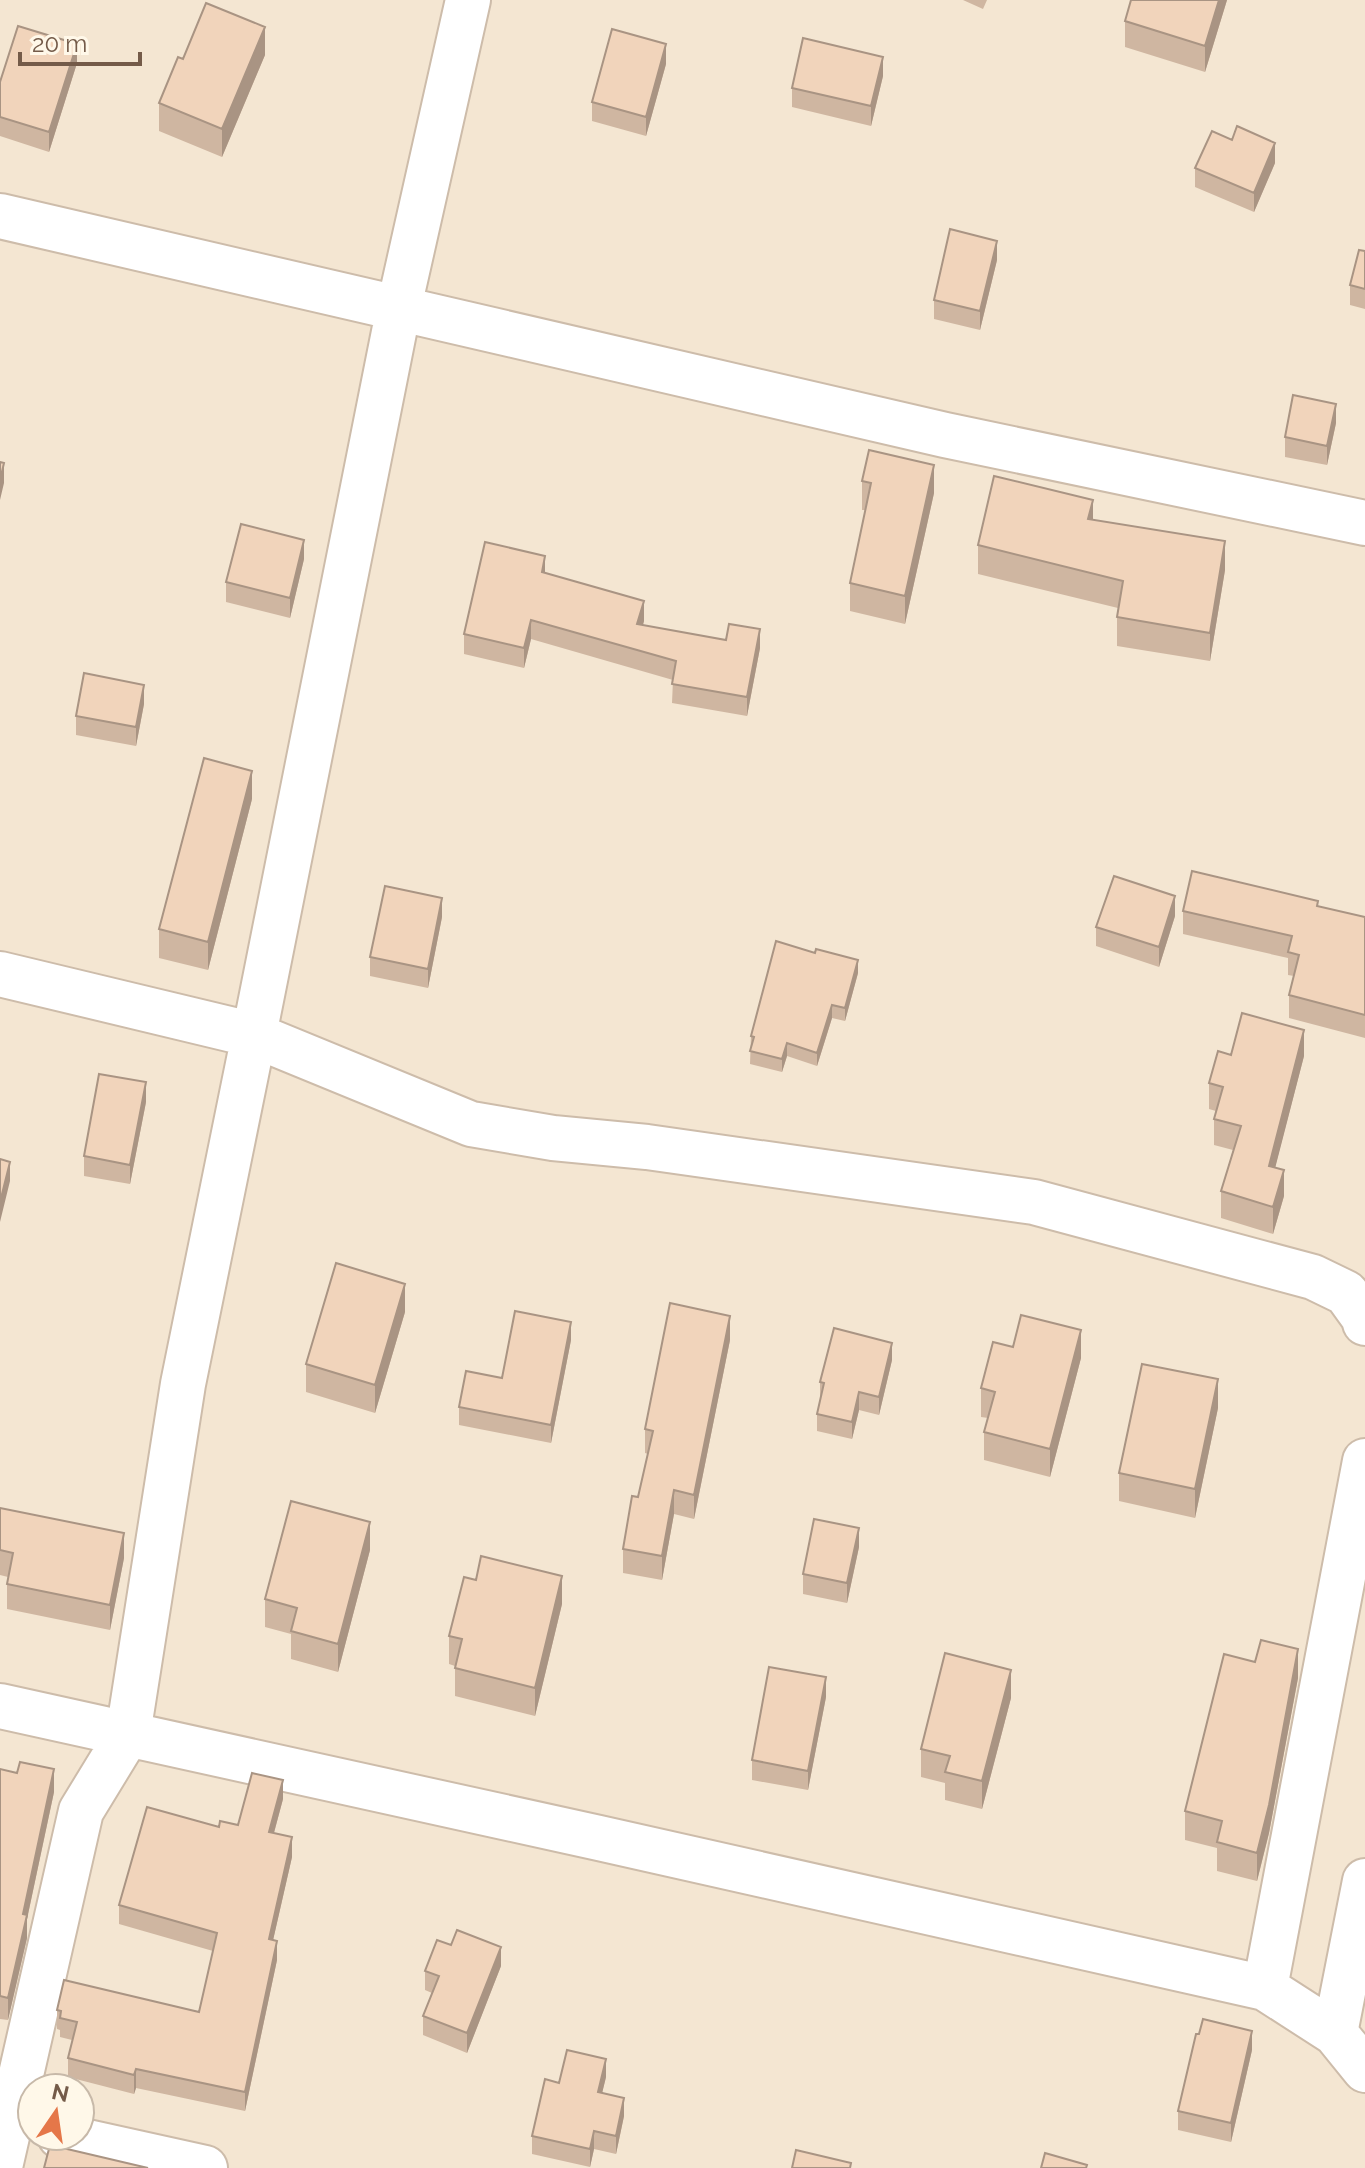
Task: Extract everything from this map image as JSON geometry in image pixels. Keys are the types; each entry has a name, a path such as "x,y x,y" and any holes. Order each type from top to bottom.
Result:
{"street":[{"path":"0,2167 14,2126 81,1811 128,1734 183,1384 399,307 468,0"},
{"path":"0,216 945,435 1365,523"},
{"path":"0,974 254,1035 471,1124 553,1138 647,1147 1034,1202 1313,1277 1346,1293 1365,1323"},
{"path":"1265,1988 1365,1461"},
{"path":"0,1706 1265,1988 1335,2033 1365,2070"},
{"path":"1335,2033 1365,1881"},
{"path":"96,2144 205,2168"}],"shaded area":[{"path":"0,0 1365,0 1365,2168 0,2168"}],"building":[{"path":"1131,0 1219,0 1205,46 1125,21"},
{"path":"206,3 265,27 222,129 159,103 178,57 183,59"},
{"path":"18,26 77,44 49,132 0,117 0,82"},
{"path":"612,29 666,44 646,117 592,102"},
{"path":"803,38 883,57 871,106 792,88"},
{"path":"1237,126 1275,143 1254,193 1195,168 1212,131 1232,140"},
{"path":"950,229 997,241 980,311 934,300"},
{"path":"1359,250 1365,251 1365,289 1350,285"},
{"path":"1293,395 1336,404 1327,446 1285,437"},
{"path":"869,450 934,465 905,596 850,583 871,483 862,481"},
{"path":"994,476 1093,500 1088,519 1225,541 1210,633 1117,617 1123,581 978,545"},
{"path":"241,524 304,540 290,598 226,582"},
{"path":"485,542 545,556 542,572 644,601 637,624 726,640 729,624 760,629 747,697 672,684 676,661 531,620 524,648 464,634"},
{"path":"84,673 144,685 136,727 76,716"},
{"path":"204,758 252,771 208,942 159,929"},
{"path":"1192,871 1318,901 1317,906 1365,917 1365,1015 1289,995 1299,955 1288,952 1292,936 1183,911"},
{"path":"1114,876 1175,896 1159,947 1096,927"},
{"path":"385,886 442,898 428,969 370,957"},
{"path":"776,941 815,953 816,949 858,960 845,1008 832,1005 817,1053 787,1043 782,1059 750,1051 754,1037 751,1036"},
{"path":"1242,1013 1304,1030 1269,1166 1284,1170 1273,1207 1221,1191 1241,1126 1214,1119 1223,1087 1209,1083 1218,1051 1231,1055"},
{"path":"99,1074 146,1082 130,1165 84,1156"},
{"path":"0,1159 10,1162 0,1202"},
{"path":"336,1263 405,1284 375,1385 306,1364"},
{"path":"670,1303 730,1316 694,1495 674,1490 662,1556 623,1549 632,1496 638,1497 653,1431 645,1429"},
{"path":"515,1311 571,1322 551,1425 459,1407 466,1371 502,1378"},
{"path":"1021,1315 1081,1330 1050,1449 984,1432 995,1392 981,1388 993,1342 1013,1347"},
{"path":"834,1328 892,1343 879,1397 859,1392 852,1422 817,1414 824,1383 820,1382"},
{"path":"1142,1364 1218,1379 1195,1489 1119,1473"},
{"path":"291,1501 370,1522 338,1644 291,1631 297,1608 265,1599"},
{"path":"0,1508 124,1533 110,1605 7,1584 13,1553 0,1550"},
{"path":"814,1519 859,1528 847,1583 803,1574"},
{"path":"481,1556 562,1576 535,1688 455,1668 462,1639 449,1636 464,1577 476,1580"},
{"path":"1261,1640 1298,1649 1257,1853 1217,1842 1222,1821 1185,1811 1224,1654 1255,1662"},
{"path":"945,1653 1011,1670 982,1781 945,1772 950,1756 921,1749"},
{"path":"769,1667 826,1677 808,1771 752,1760"},
{"path":"20,1762 54,1769 8,1998 0,1996 0,1769 17,1773"},
{"path":"252,1773 283,1780 269,1832 292,1837 269,1939 277,1941 245,2092 136,2069 134,2075 68,2058 77,2022 60,2018 61,2011 57,2010 64,1980 199,2012 217,1933 119,1905 147,1807 219,1827 220,1821 238,1825"},
{"path":"457,1930 501,1947 467,2033 423,2016 439,1976 425,1971 437,1940 451,1945"},
{"path":"1203,2019 1252,2031 1231,2123 1178,2111 1196,2034 1199,2034"},
{"path":"567,2050 606,2059 598,2092 624,2098 616,2136 594,2131 590,2149 532,2136 545,2079 559,2083"},
{"path":"796,2150 851,2163 850,2168 792,2168"},
{"path":"48,2152 80,2152 148,2168 44,2168"},
{"path":"1045,2153 1087,2165 1086,2168 1041,2168"}]}
